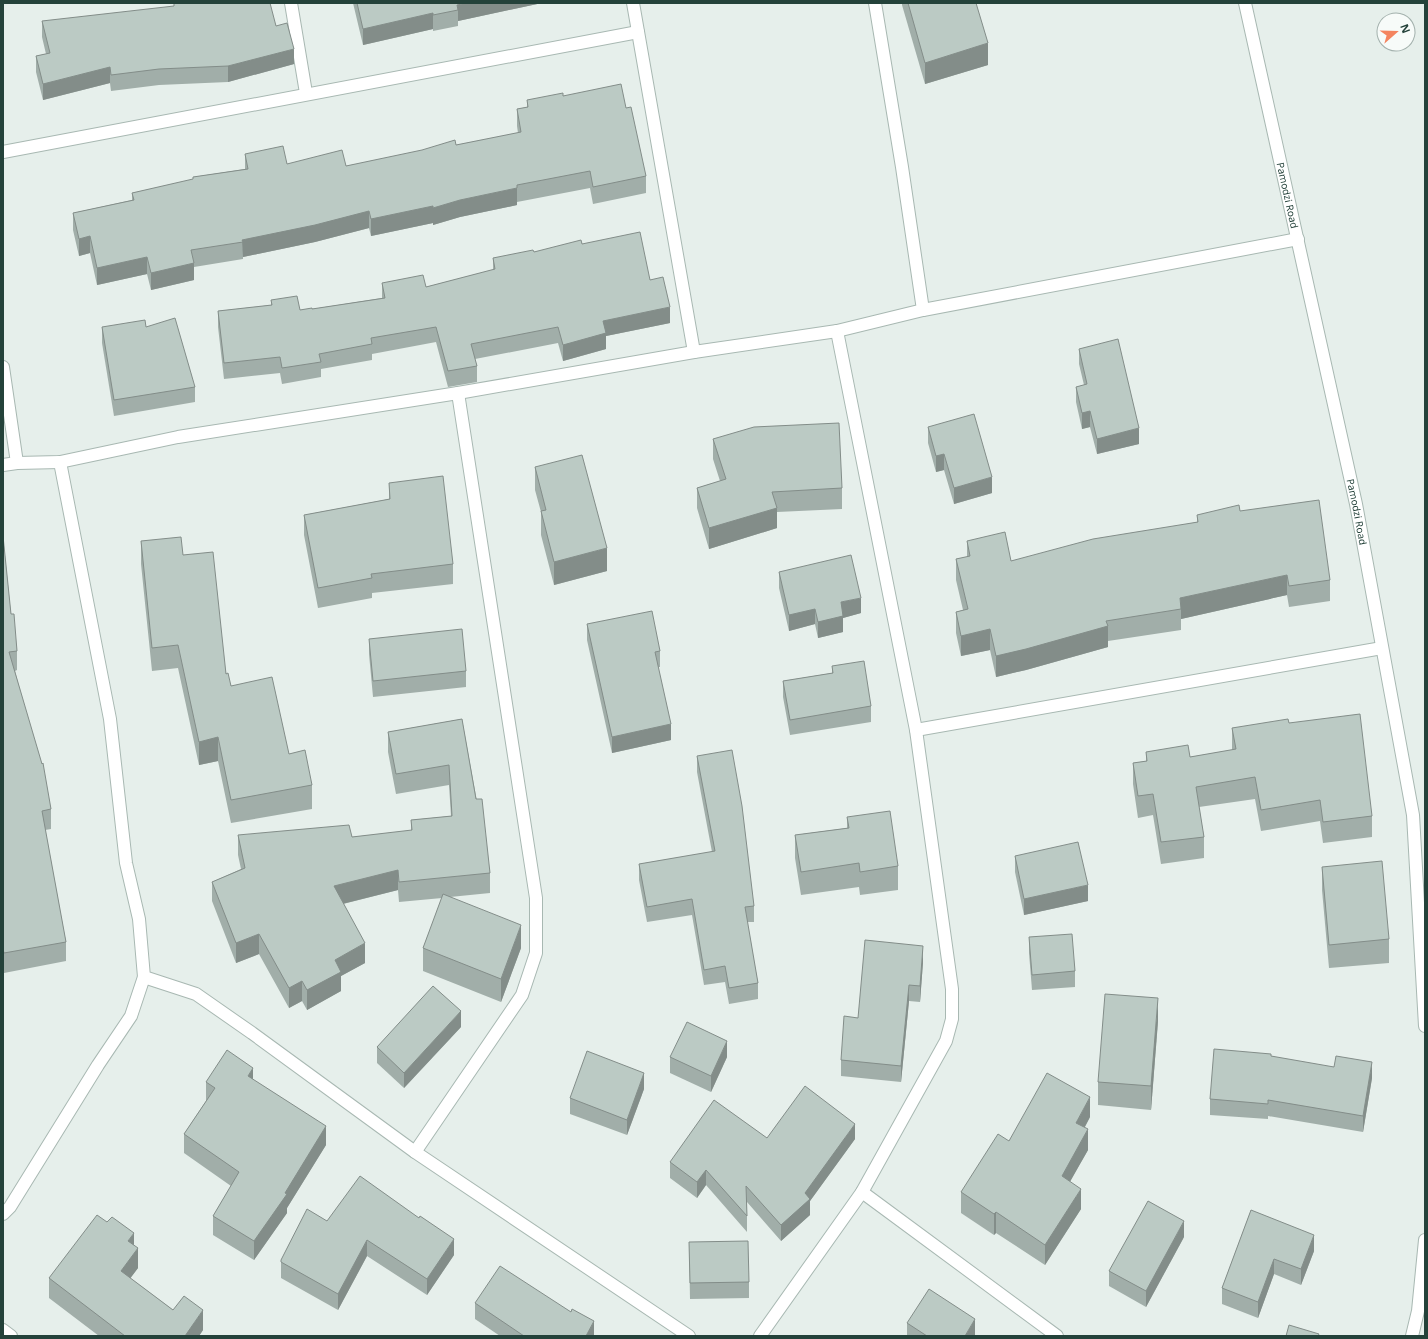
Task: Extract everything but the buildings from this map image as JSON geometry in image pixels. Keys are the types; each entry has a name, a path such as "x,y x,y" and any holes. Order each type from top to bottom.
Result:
{"street":[{"path":"291,3 306,94"},
{"path":"633,3 694,352"},
{"path":"874,3 902,167 923,310"},
{"name":"Pamodzi Road","path":"1245,3 1356,504 1413,815 1425,1026"},
{"path":"3,152 638,32"},
{"path":"3,465 17,463 60,462 178,437 458,393 694,352 837,331 923,310 1298,240"},
{"path":"760,1336 862,1192 946,1040 952,1019 952,989 916,730 837,331"},
{"path":"3,367 17,463"},
{"path":"415,1152 522,995 536,953 536,898 458,393"},
{"path":"3,1214 10,1207 98,1065 131,1016 144,977 139,919 126,864 110,719 60,462"},
{"path":"916,730 1382,648"},
{"path":"144,977 196,994 252,1032 415,1152 689,1336"},
{"path":"862,1192 1057,1336"},
{"path":"1412,1336 1418,1311 1425,1240"},
{"path":"3,1330 11,1336"}]}
